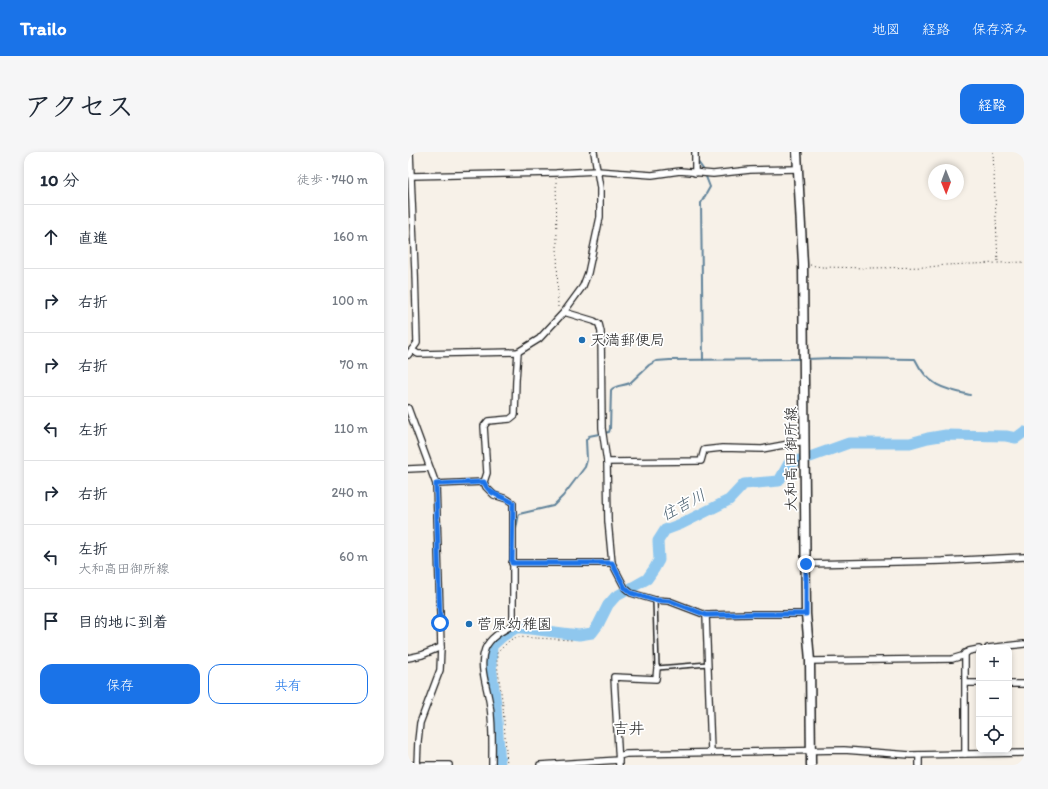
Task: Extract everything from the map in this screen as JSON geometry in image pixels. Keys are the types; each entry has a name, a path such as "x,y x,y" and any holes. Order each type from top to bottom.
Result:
{"main road":[{"name":"大和高田御所線","path":"797,152 803,264 806,614 810,661 811,765"}],"street":[{"path":"408,356 417,343 410,152"},
{"path":"412,350 418,354 518,352 539,339 557,320 583,286 594,251 600,218 600,188 594,152"},
{"path":"695,152 695,173"},
{"path":"411,176 597,171 652,175 680,170 713,174 750,170 798,169"},
{"path":"564,312 594,321 599,324 601,332 602,428 607,462 608,521 612,563 625,588 631,593 655,600 670,601 706,615 806,614"},
{"path":"492,765 490,706 483,668 483,655 486,646 493,637 513,624 513,503 507,498 494,495 486,487 484,482 487,473 484,426 488,421 510,419 515,415 518,352"},
{"path":"408,408 436,484 441,647 440,670 420,723 416,765 408,765"},
{"path":"607,462 701,461 704,450 722,448 762,449 805,441"},
{"path":"408,469 429,468"},
{"path":"436,484 484,482"},
{"path":"806,564 942,561 1024,557"},
{"path":"512,563 612,563"},
{"path":"706,615 711,752"},
{"path":"1012,645 1024,644"},
{"path":"408,658 422,655 441,647"},
{"path":"810,661 946,660 957,658 969,651 976,650"},
{"path":"965,754 966,653"},
{"path":"619,760 614,678 656,678 657,668"},
{"path":"966,683 976,683"},
{"path":"1012,684 1024,684"},
{"path":"540,765 619,760 626,754 811,750 853,750 919,755 1024,753"},
{"path":"919,755 919,765"},
{"path":"423,765 449,765"}],"lane":[{"path":"655,600 657,668 708,664"}],"path":[{"path":"993,152 998,263"},
{"path":"556,173 557,320"},
{"path":"803,264 822,267 870,268 929,267 1024,262"},
{"path":"507,765 504,706 497,664 497,653 510,640 517,637 572,640"}],"waterway":[{"path":"698,152 698,162 703,169 710,187 701,203 703,360"},
{"path":"516,529 519,514 553,506 563,496 585,467 587,460 586,440 589,436 609,432 611,390 615,387 630,383 649,365 656,361 670,360 802,359"},
{"path":"806,359 915,359 925,375 937,385 952,391 970,395"},
{"name":"住吉川","path":"500,765 496,705 491,665 492,646 503,636 516,628 579,635 592,633 598,625 608,605 615,597 647,579 659,560 658,541 665,530 681,524 729,500 744,484 779,481 789,463 849,443 910,443 946,435 1006,436 1016,438 1024,432"},
{"path":"516,609 516,628"}],"place":[{"name":"天満郵便局","path":"582,340"},
{"name":"菅原幼稚園","path":"469,624"}],"district":[{"name":"吉井","path":"629,728"}],"route":[{"path":"440,623 436,484 484,482 486,487 494,495 507,498 513,503 512,563 612,563 625,588 631,593 655,600 670,601 706,615 806,614 806,564"}]}
